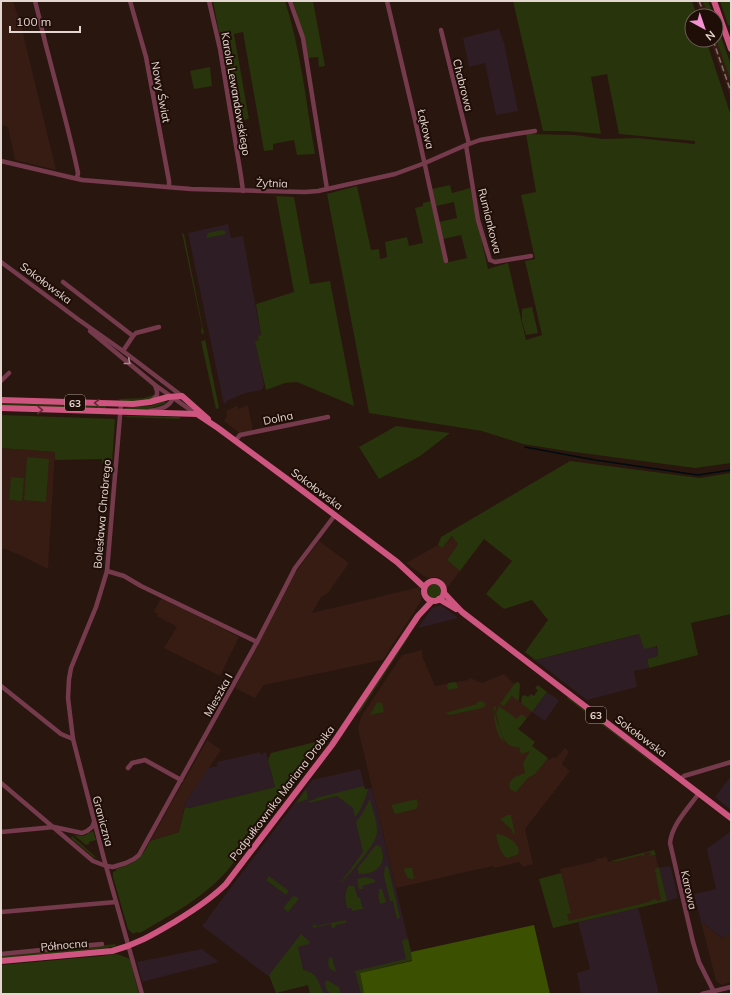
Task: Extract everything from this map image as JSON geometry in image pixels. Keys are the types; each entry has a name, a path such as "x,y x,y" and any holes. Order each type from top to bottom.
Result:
{"main road":[{"path":"714,1 731,49"},
{"name":"63","path":"1,400 120,404 150,402 168,397 182,396"},
{"name":"Sokołowska","path":"182,396 204,414 214,426"},
{"name":"63","path":"1,408 197,414"},
{"name":"Sokołowska","path":"197,414 427,584"},
{"name":"63","path":"427,584 435,581 440,582 444,588 444,593"},
{"path":"427,584 424,592 432,601 439,600 444,593"},
{"name":"Sokołowska","path":"444,593 462,612 731,818"},
{"name":"Podpułkownika Mariana Drobika","path":"418,616 426,596"},
{"name":"Sokołowska","path":"439,600 462,612"},
{"name":"Podpułkownika Mariana Drobika","path":"129,946 144,940 198,907 226,884 332,745 418,616 432,601"},
{"name":"Północna","path":"1,961 112,951 129,946"}],"street":[{"path":"35,1 69,131 78,173 77,178"},
{"name":"Nowy Świat","path":"130,1 137,21 146,57 169,187"},
{"name":"Karola Lewandowskiego","path":"209,1 220,49 242,176 242,191"},
{"path":"290,1 303,38 327,189"},
{"name":"Łąkowa","path":"387,1 425,163 446,261"},
{"name":"Chabrowa","path":"441,30 468,144"},
{"name":"Żytnia","path":"1,161 77,178 169,187 242,191 305,192 327,189 395,174 425,163 468,144 515,134 535,132"},
{"name":"Rumiankowa","path":"468,144 478,220 490,260 495,262 531,256"},
{"name":"Sokołowska","path":"1,262 182,396"},
{"path":"63,282 133,336"},
{"name":"Sokołowska","path":"78,320 155,385 197,414"},
{"path":"123,351 136,333 159,327"},
{"path":"1,381 9,373"},
{"path":"150,402 157,395 155,385"},
{"path":"139,413 167,406 171,403 173,397 172,388"},
{"name":"Bolesława Chrobrego","path":"73,739 68,698 69,679 71,668 96,608 107,571 120,404"},
{"name":"Dolna","path":"235,441 240,435 328,417"},
{"name":"Mieszka I","path":"106,866 114,867 126,863 140,854 257,642 295,568 335,515"},
{"path":"107,571 124,576 141,586 257,642"},
{"path":"1,686 61,734 73,739"},
{"name":"Graniczna","path":"73,739 94,822 142,994"},
{"path":"128,768 132,763 145,760 181,780"},
{"path":"681,779 684,776 731,762"},
{"path":"1,783 93,861 106,866"},
{"name":"Karowa","path":"699,793 675,826 671,835 670,843 692,942 699,962 714,993"},
{"path":"1,832 54,827 82,833 92,827 94,822"},
{"path":"1,912 116,902"},
{"name":"Północna","path":"1,954 102,944"},
{"path":"702,994 714,993 731,987"}],"shaded area":[{"path":"1,1 13,1 22,29 56,170 15,160 8,127 1,125"},
{"path":"696,1 703,1 705,8 699,8"},
{"path":"499,29 504,43 518,111 496,115 485,63 469,67 463,38"},
{"path":"713,48 719,48 731,82 731,99"},
{"path":"228,224 231,238 243,236 261,336 259,340 256,340 264,385 262,390 245,393 227,401 224,405 188,233"},
{"path":"248,405 253,431 241,434 224,421 227,416 226,411 237,406 239,409"},
{"path":"1,448 55,452 48,569 5,549 1,550"},
{"path":"453,536 458,544 447,560 460,571 447,588 441,579 436,577 427,578 406,563 438,545 442,548"},
{"path":"319,541 349,563 328,593 321,597 312,613 420,587 421,601 383,660 264,685 255,698 235,688 295,573"},
{"path":"163,598 239,637 220,676 164,648 177,627 157,616 158,614 154,612 160,600"},
{"path":"441,605 458,618 418,628 432,608"},
{"path":"640,634 656,646 658,656 647,659 649,668 634,671 637,687 587,700 535,660"},
{"path":"422,650 423,658 435,686 468,680 470,678 482,683 504,674 518,688 513,696 532,712 518,729 535,742 532,746 550,760 553,757 556,758 565,748 569,752 562,764 570,771 525,829 533,864 523,867 519,862 494,868 493,866 396,888 358,729 361,717 402,655"},
{"path":"547,692 559,700 545,721 532,712"},
{"path":"207,740 221,750 186,801 179,832 150,841"},
{"path":"260,752 261,755 266,752 275,787 189,808 185,807 186,801 208,768 218,766 217,762"},
{"path":"360,769 365,789 372,788 413,960 360,973 364,994 310,994 308,985 276,993 269,976 202,926 312,780"},
{"path":"731,776 731,810 715,797"},
{"path":"731,831 731,930 724,939 701,922 694,894 716,889 707,849"},
{"path":"654,850 667,901 553,928 539,879 561,873 560,869 596,861 596,859 607,857 608,862"},
{"path":"668,866 671,868 678,898 667,901 659,868"},
{"path":"638,907 659,994 581,994 577,973 590,969 578,922"},
{"path":"701,922 723,939 731,930 731,982 722,985 716,981"},
{"path":"202,949 219,962 142,982 137,962"}],"green space":[{"path":"213,1 285,1 291,20 303,77 315,154 297,155 294,140 273,144 273,150 264,151 243,32 234,34 249,119 236,121"},
{"path":"293,1 313,1 325,66 319,67 318,57 308,58 303,34"},
{"path":"513,1 692,1 694,8 684,8 684,48 709,48 731,116 731,463 695,468 567,451 523,444 482,431 369,413 327,194 357,186 371,250 379,249 380,259 387,257 385,242 407,237 409,246 423,243 415,208 423,206 423,203 431,201 445,263 467,258 461,235 443,239 439,222 457,218 454,202 436,206 432,189 450,185 452,193 470,188 488,269 508,263 526,340 542,335 525,261 535,259 521,195 536,192 526,134 575,135 603,139 637,138 695,144 695,141 619,134 607,74 591,77 601,134 543,131"},
{"path":"703,1 708,1 711,8 705,8"},
{"path":"720,1 731,1 731,26 728,25 724,8 722,8"},
{"path":"724,45 731,65 731,82 719,48 724,48"},
{"path":"210,67 212,86 194,89 190,71"},
{"path":"276,196 294,197 310,284 330,281 354,406 297,382 285,383 266,390 255,341 259,340 258,336 261,335 256,304 294,292"},
{"path":"222,230 225,231 226,234 206,238 208,233"},
{"path":"182,233 184,234 204,334 201,333 202,327"},
{"path":"532,307 538,333 526,335 522,321 522,309"},
{"path":"205,339 219,408 216,409 201,341 204,341"},
{"path":"155,396 152,399 143,401 120,401 119,399 144,398"},
{"path":"164,401 167,403 149,409 124,409 128,407 150,406"},
{"path":"1,403 106,406 106,409 1,406"},
{"path":"1,415 115,419 112,463 102,463 102,459 55,460 55,452 1,448"},
{"path":"124,417 181,417 179,419"},
{"path":"396,426 450,433 420,456 379,479 359,447"},
{"path":"27,457 49,459 46,502 24,500"},
{"path":"570,461 700,478 731,473 731,614 691,623 698,655 649,668 647,659 658,656 657,646 644,649 639,634 535,660 525,652 548,620 532,600 504,609 486,594 512,561 484,539 460,571 447,560 458,544 452,536 442,548 438,545 441,537"},
{"path":"11,477 24,478 22,501 9,500"},
{"path":"434,584 439,586 441,591 439,596 434,598 429,596 427,591 429,586"},
{"path":"410,635 358,715 359,710"},
{"path":"455,682 458,688 448,690 448,683"},
{"path":"518,682 520,684 518,701 512,696 504,706 500,704 515,683"},
{"path":"538,685 547,692 532,712 521,703 522,696 525,695 528,697 531,694 534,696 538,690 535,688"},
{"path":"568,697 657,766 567,698"},
{"path":"482,701 486,704 482,708 450,715 445,713 477,704 477,702"},
{"path":"377,702 382,703 384,712 370,715"},
{"path":"499,706 517,719 521,714 527,718 518,729 535,742 532,746 548,758 535,774 528,778 516,792 510,789 510,782 513,778 525,773 523,763 530,751 521,754 519,747 513,747 505,741 500,730 496,713"},
{"path":"494,712 504,742 499,736"},
{"path":"319,741 325,743 227,871 197,898 140,933 137,932 133,934 128,929 113,877 113,872 116,871 116,869 137,860 144,852 150,841 179,832 185,807 189,808 275,787 268,760 271,753"},
{"path":"364,786 365,789 368,789 361,807 355,817 353,808 337,796 309,803 309,801 316,798"},
{"path":"306,789 308,799 296,803"},
{"path":"370,799 377,825 376,838 363,857 339,885 363,852 356,822"},
{"path":"417,799 418,805 416,809 395,814 391,805"},
{"path":"511,815 515,834 513,834 512,830 500,819"},
{"path":"93,831 96,840 89,842 89,844 86,845 74,835 83,836"},
{"path":"498,834 505,836 516,844 519,851 517,855 507,858 505,856 501,851 496,835"},
{"path":"72,836 98,859 92,856 71,838"},
{"path":"377,845 380,846 383,853 379,868 367,874 359,874 357,869"},
{"path":"654,850 656,855 645,856 651,855 650,852 644,853 644,856 642,855 618,861 611,861"},
{"path":"385,866 388,867 400,918 397,919 393,901 390,901 384,876"},
{"path":"659,867 667,901 553,928 539,879 561,873 571,913 567,914 569,921 649,902 654,899 658,901 661,900 657,874 654,870"},
{"path":"406,868 412,868 414,879 407,877 404,870"},
{"path":"269,876 289,891 286,895 266,880"},
{"path":"365,877 373,879 376,882 362,886 363,889 359,889 357,879"},
{"path":"348,886 354,886 358,898 360,898 363,909 352,911 351,908 347,908 345,896"},
{"path":"379,889 382,889 386,902 380,904 378,895"},
{"path":"293,896 297,897 298,900 288,912 284,907"},
{"path":"346,920 346,923 336,925 334,928 332,928 331,924 312,928 315,923 316,926"},
{"path":"534,925 550,994 364,994 360,973 412,961 411,952"},
{"path":"301,934 310,942 309,944 298,947 303,970 312,973 315,976 324,994 310,994 308,985 276,993 269,975"},
{"path":"405,937 405,940 408,939 413,960 360,973 364,994 361,994 355,971 406,959 402,941"},
{"path":"115,944 116,946 105,948 1,959 1,956"},
{"path":"117,954 130,959 139,994 1,994 1,965"},
{"path":"332,957 336,972 329,968 329,958"},
{"path":"327,980 339,987 341,994 330,994 326,989 325,982"}],"waterway":[{"path":"525,447 595,460 698,475 731,470"}],"railway":[{"path":"699,1 702,8"},
{"path":"716,48 731,92"}]}
